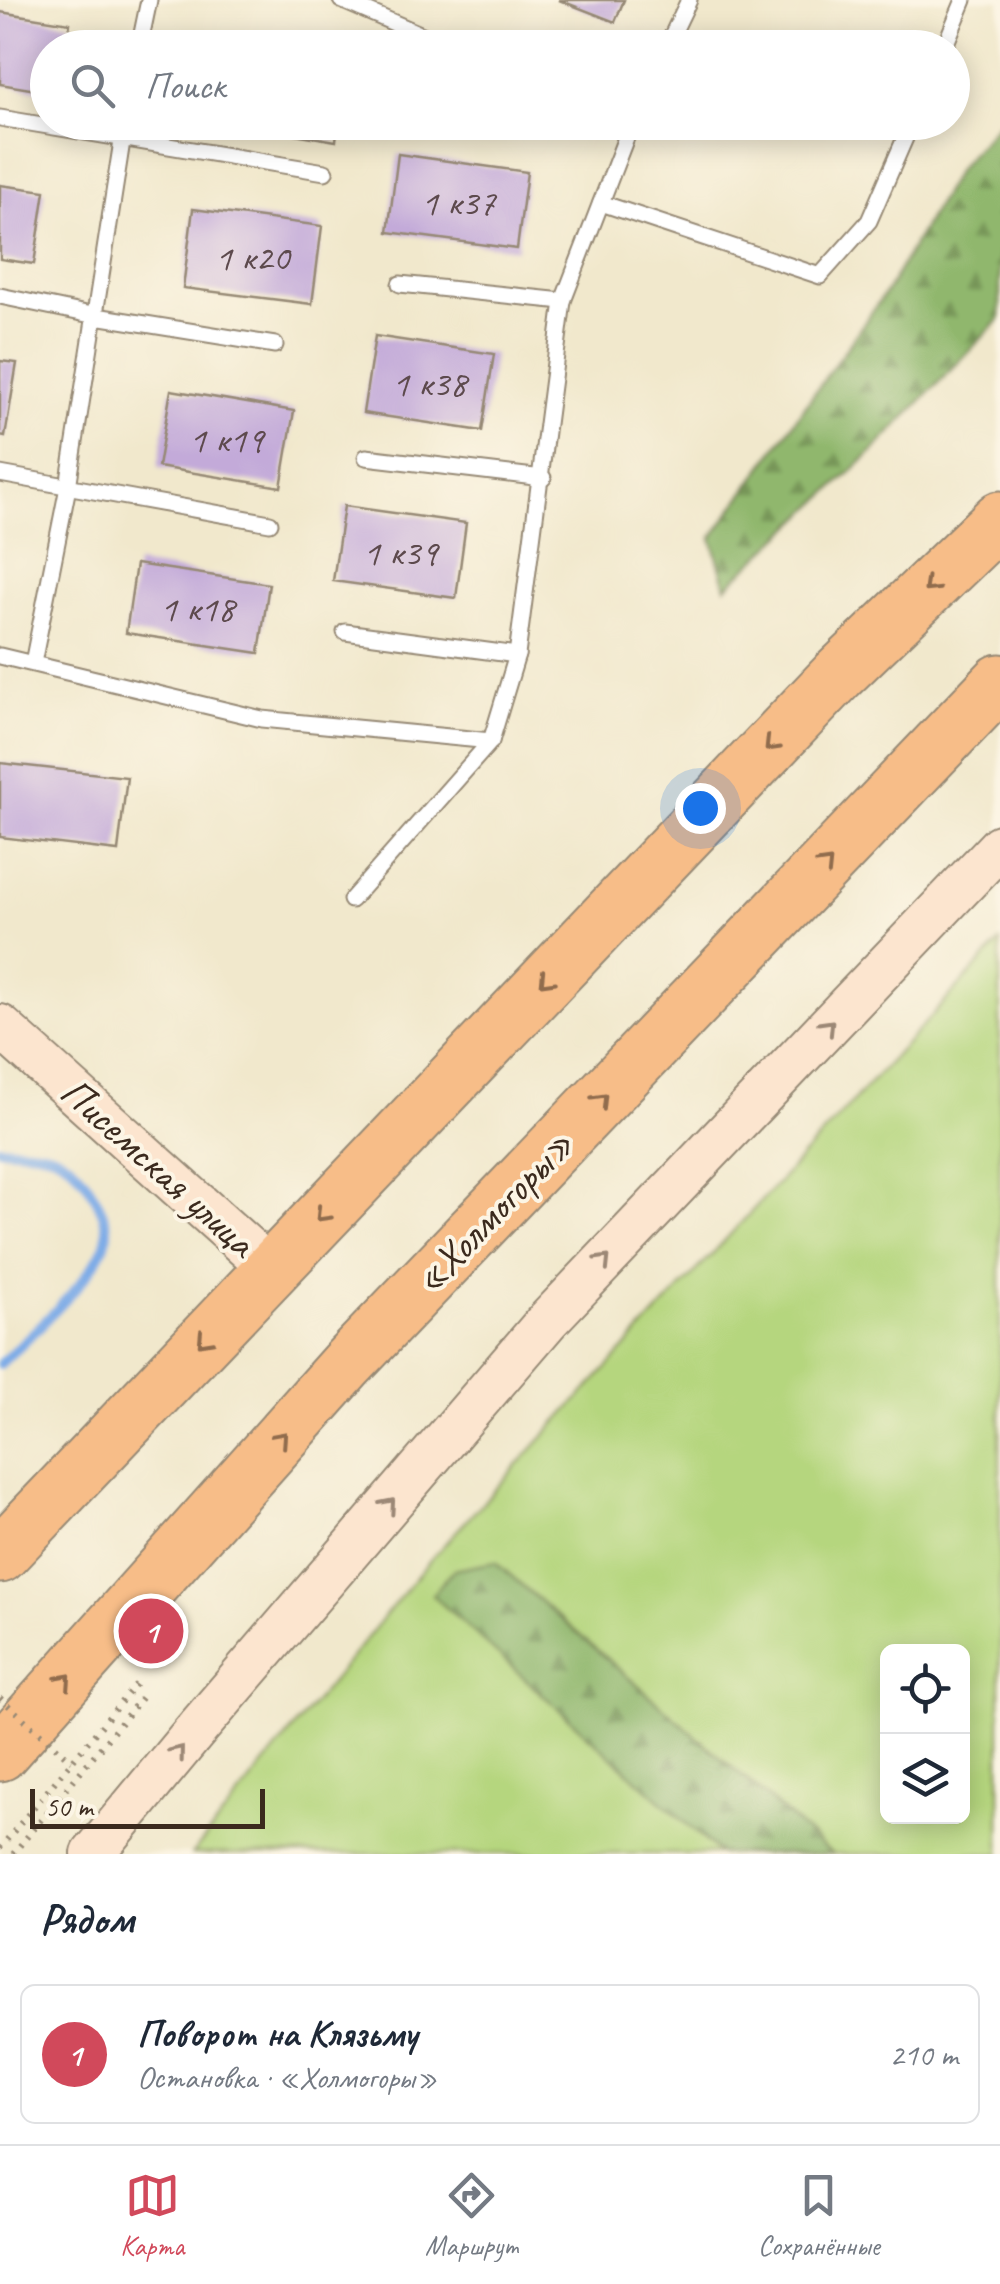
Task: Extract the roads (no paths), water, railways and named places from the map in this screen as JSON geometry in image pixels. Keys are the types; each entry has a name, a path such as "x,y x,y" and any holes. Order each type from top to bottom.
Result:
{"highway":[{"path":"0,1556 838,674 1000,518"},
{"name":"«Холмогоры»","path":"0,1753 346,1365 1000,682"}],"main road":[{"path":"94,1854 206,1717 546,1321 1000,846"},
{"name":"Писемская улица","path":"0,1026 271,1269"}],"lane":[{"path":"142,30 148,0"},
{"path":"341,0 410,30"},
{"path":"674,30 688,0"},
{"path":"952,30 964,0"},
{"path":"0,118 30,121"},
{"path":"32,662 68,486 122,140"},
{"path":"167,140 325,172"},
{"path":"351,900 491,742 517,655 563,301 624,140"},
{"path":"601,203 820,276 869,221 904,140"},
{"path":"400,284 563,301"},
{"path":"0,296 275,345"},
{"path":"366,457 543,478"},
{"path":"0,474 270,523"},
{"path":"345,632 517,655"},
{"path":"0,656 262,720 491,742"}],"waterway":[{"path":"0,1148 42,1152 73,1167 97,1200 107,1234 103,1249 79,1284 0,1364"}],"place":[{"name":"Поворот на Клязьму","path":"151,1631"}]}
